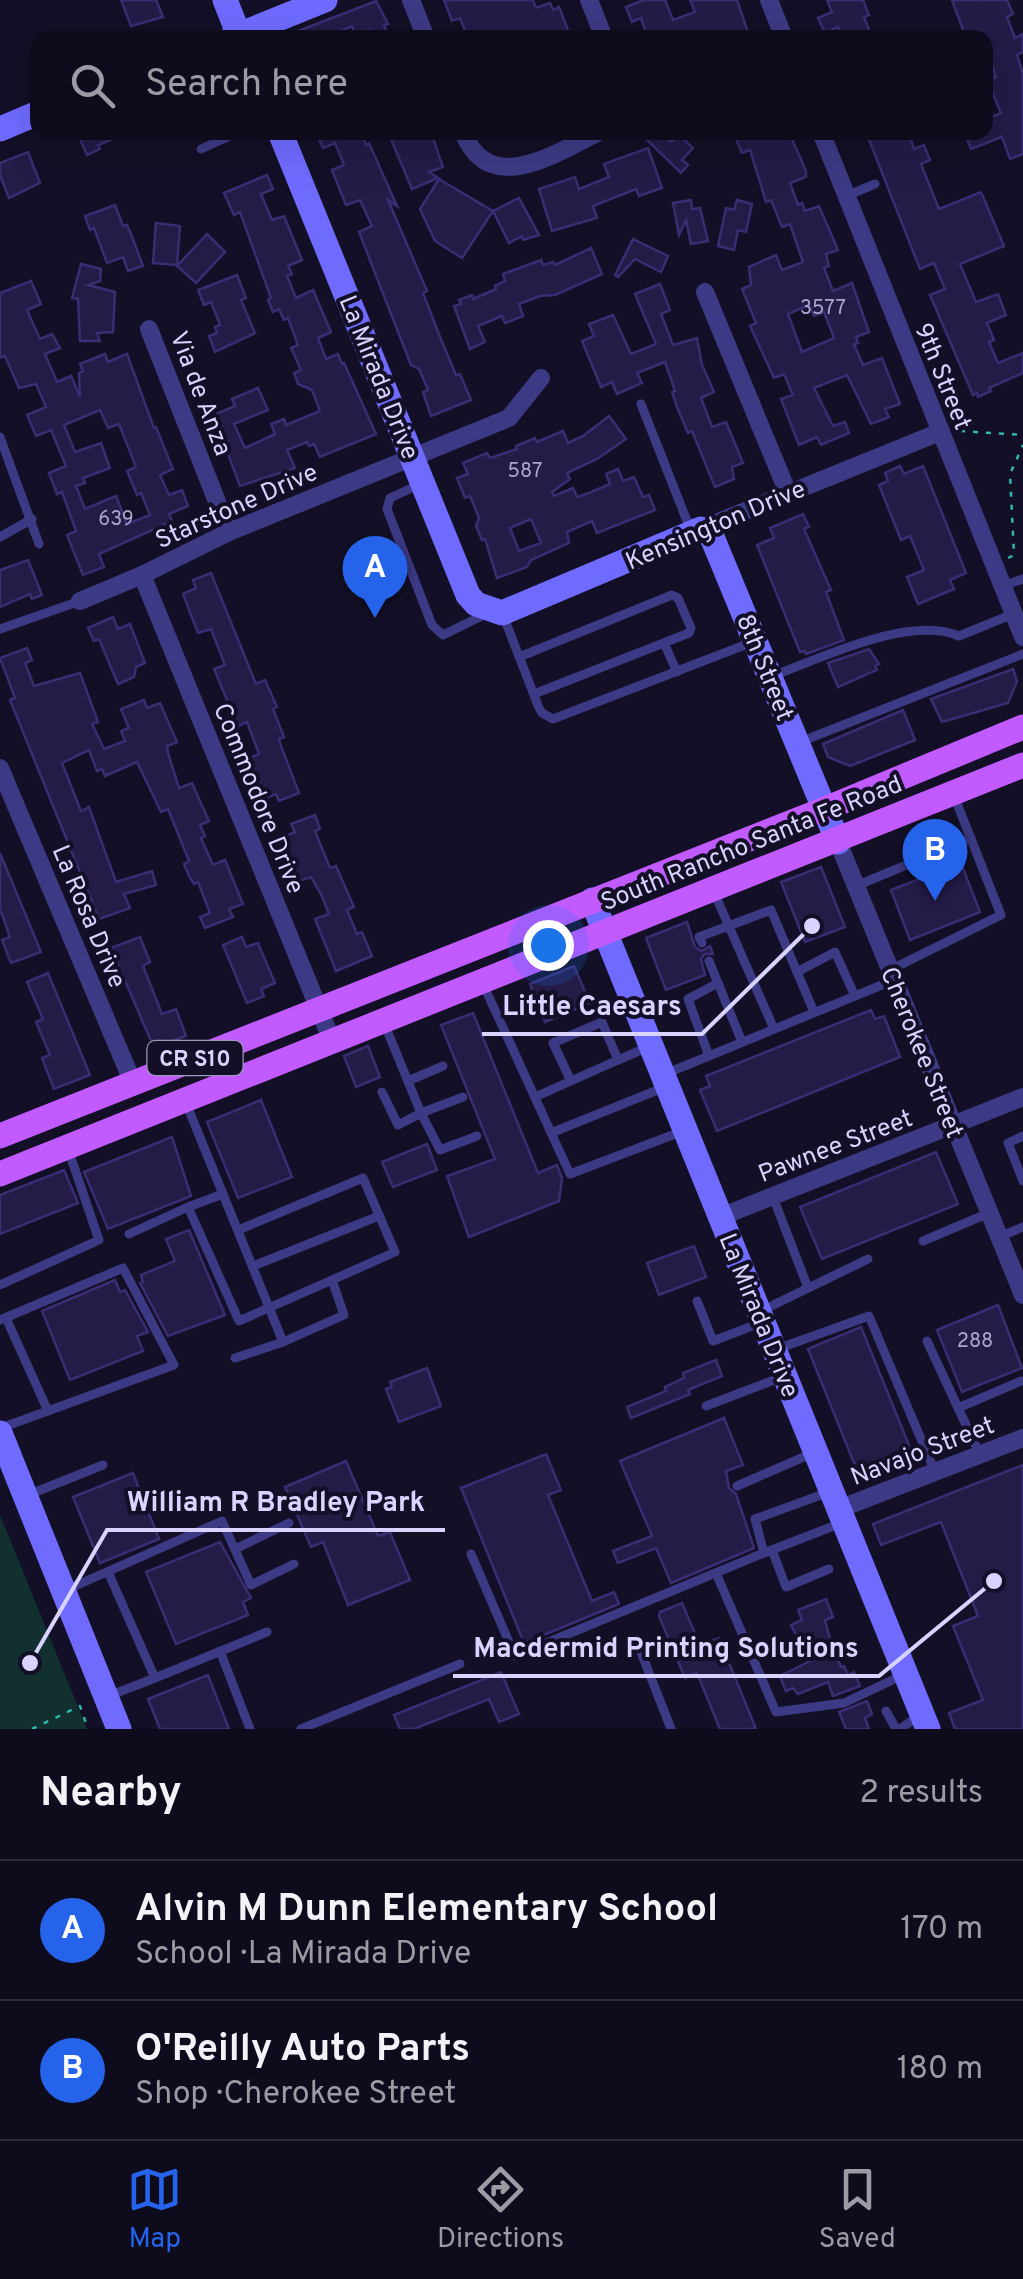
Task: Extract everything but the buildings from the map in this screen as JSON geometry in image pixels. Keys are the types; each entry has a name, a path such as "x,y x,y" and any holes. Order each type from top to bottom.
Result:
{"main road":[{"name":"South Rancho Santa Fe Road","path":"0,1136 1023,727"},
{"name":"South Rancho Santa Fe Road","path":"0,1174 1023,765"}],"street":[{"path":"225,0 235,30"},
{"path":"252,30 325,0"},
{"path":"411,0 423,30"},
{"path":"590,0 601,30"},
{"path":"769,0 781,30"},
{"path":"0,129 30,117"},
{"name":"La Mirada Drive","path":"283,140 468,595 476,604 497,612"},
{"path":"467,140 476,158 507,169 550,156 582,140"},
{"name":"9th Street","path":"824,140 1023,638"},
{"path":"705,292 788,492"},
{"name":"Via de Anza","path":"150,328 229,532"},
{"name":"Starstone Drive","path":"80,601 229,532 509,418 541,378"},
{"name":"Kensington Drive","path":"497,612 940,432"},
{"name":"8th Street","path":"701,529 712,537 824,809"},
{"name":"Commodore Drive","path":"142,575 332,1040"},
{"name":"La Rosa Drive","path":"0,768 133,1083"},
{"name":"Cherokee Street","path":"824,809 1023,1295"},
{"name":"La Mirada Drive","path":"592,900 925,1721"},
{"name":"Pawnee Street","path":"720,1217 1023,1097"},
{"path":"0,1431 119,1729"},
{"name":"Navajo Street","path":"838,1507 1023,1438"}],"lane":[{"path":"200,149 221,140"},
{"path":"846,196 875,184"},
{"path":"641,404 688,521 701,529"},
{"path":"0,437 39,544"},
{"path":"422,482 390,498 386,509 432,624 443,635 497,612 542,713 560,718 756,641"},
{"path":"0,537 32,519"},
{"path":"1002,586 1023,578"},
{"path":"519,657 676,596 690,630 534,694"},
{"path":"0,629 80,601"},
{"path":"770,677 904,630 942,629 959,636 1014,614"},
{"path":"664,643 676,672"},
{"path":"797,743 1023,654"},
{"path":"551,1133 709,1056 856,996 1002,915 954,794"},
{"path":"856,886 971,838"},
{"path":"713,890 774,1029"},
{"path":"702,943 700,937 771,910 814,1012"},
{"path":"797,972 835,952 856,996"},
{"path":"709,961 742,1042"},
{"path":"482,982 570,1174 685,1130"},
{"path":"709,1056 688,999 718,983"},
{"path":"383,1021 440,1150 477,1136"},
{"path":"571,1081 553,1043 602,1022 618,1060"},
{"path":"535,1097 651,1046"},
{"path":"408,1081 443,1066"},
{"path":"382,1092 398,1124 463,1097"},
{"path":"185,1100 284,1342"},
{"path":"1023,1136 1008,1143 1023,1181"},
{"path":"0,1285 99,1240 68,1146"},
{"path":"188,1208 240,1321 395,1252 363,1178 238,1230"},
{"path":"130,1234 223,1194"},
{"path":"773,1196 808,1288"},
{"path":"923,1241 989,1213"},
{"path":"253,1266 379,1216"},
{"path":"999,1237 1023,1227"},
{"path":"696,1301 714,1342 868,1259"},
{"path":"0,1431 174,1365 123,1268 3,1319 48,1411"},
{"path":"235,1358 284,1342 344,1315 332,1280"},
{"path":"774,1350 869,1316 935,1472"},
{"path":"927,1340 980,1454"},
{"path":"706,1406 785,1376"},
{"path":"958,1408 1021,1381"},
{"path":"737,1486 816,1452"},
{"path":"25,1496 103,1465"},
{"path":"471,1554 515,1656 768,1552 838,1507"},
{"path":"829,1569 786,1587 755,1520 838,1507"},
{"path":"64,1592 222,1521 251,1585 294,1564"},
{"path":"234,1550 289,1524"},
{"path":"108,1572 155,1678"},
{"path":"716,1573 776,1712 844,1703 906,1673"},
{"path":"106,1697 267,1632"},
{"path":"639,1647 670,1729"},
{"path":"220,1651 250,1729"},
{"path":"302,1729 460,1664"},
{"path":"886,1711 898,1729 925,1721"}],"path":[{"path":"940,432 1023,435"},
{"path":"994,565 1014,555 1010,474 1023,445"},
{"path":"32,1729 80,1706 88,1729"}],"green space":[{"path":"0,1515 87,1729 0,1729"}],"place":[{"name":"Alvin M Dunn Elementary School","path":"375,618"},
{"name":"O'Reilly Auto Parts","path":"935,901"},
{"name":"Little Caesars","path":"812,926"},
{"name":"Macdermid Printing Solutions","path":"994,1581"},
{"name":"William R Bradley Park","path":"30,1663"}]}
